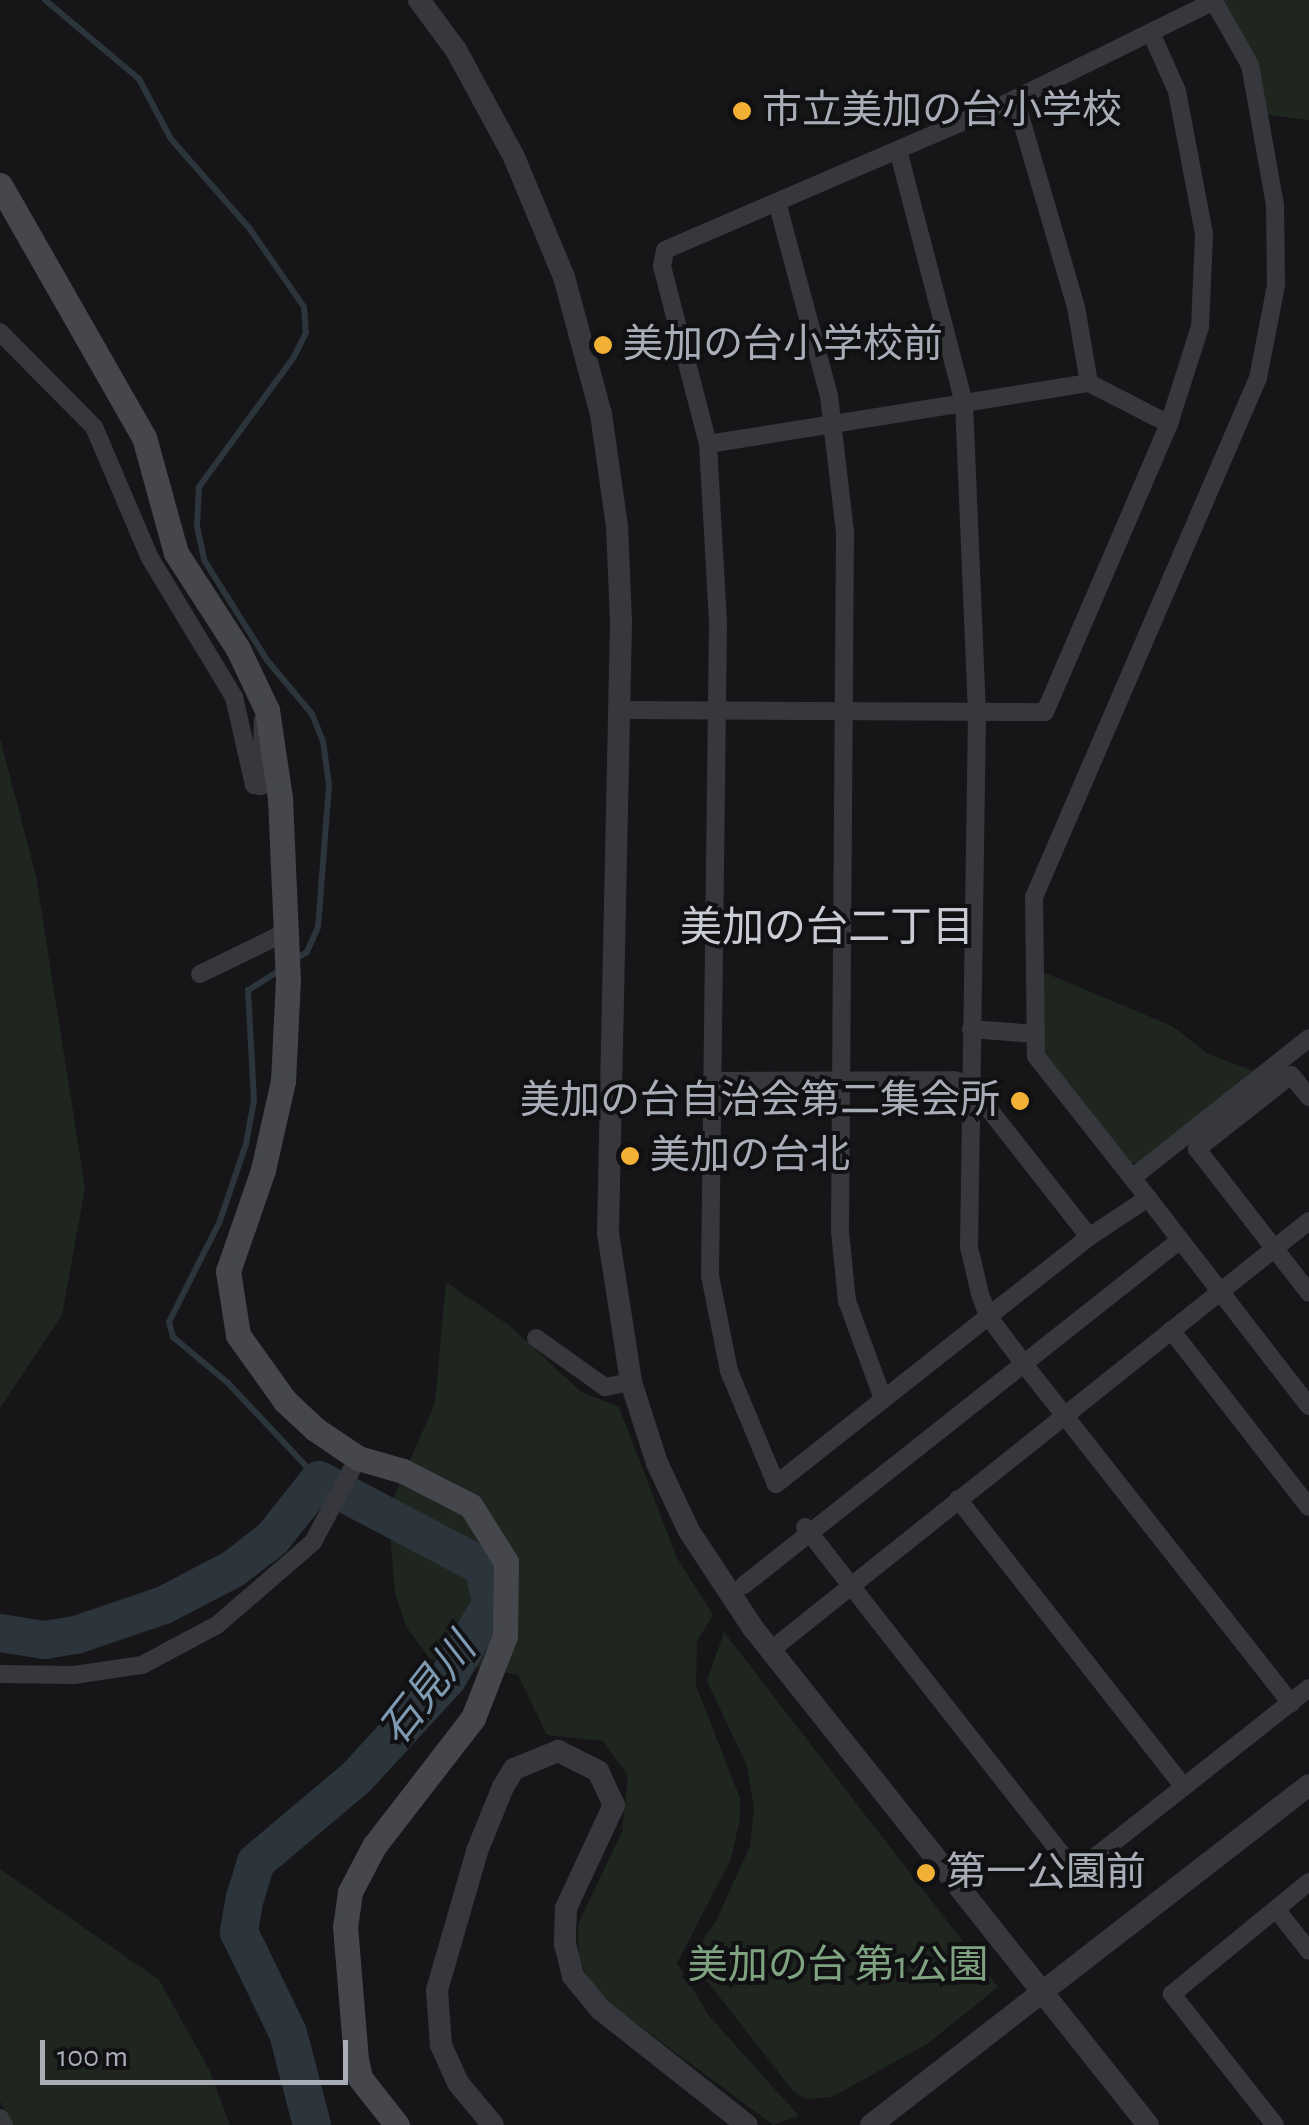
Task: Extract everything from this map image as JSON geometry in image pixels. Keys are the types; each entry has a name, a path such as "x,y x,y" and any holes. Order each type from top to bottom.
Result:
{"main road":[{"path":"0,185 144,437 176,553 238,649 267,710 280,798 288,978 282,1081 264,1170 228,1271 229,1309 238,1336 285,1401 358,1458 403,1470 470,1506 506,1562 505,1636 473,1718 374,1846 350,1892 345,1926 356,2059 360,2078 398,2125"}],"street":[{"path":"419,0 456,50 514,157 584,334 617,526 620,710 608,1234 631,1382 689,1531 772,1650 1148,2125"},
{"path":"1148,1198 1089,1237 988,1316 778,1488 729,1371 710,1276 716,710 708,444 662,266 665,250 1015,99 1213,0 1250,66 1275,205 1268,338 1258,378 1034,897 1036,1056 1148,1198 1180,1240 1220,1290 1309,1406"},
{"path":"620,710 977,715 1045,712 1169,424 1200,327 1204,234 1177,91 1151,33"},
{"path":"1015,99 1071,290 1089,383"},
{"path":"898,150 964,403 977,715 969,1247 988,1316 1291,1703"},
{"path":"777,202 834,426 845,532 842,1269 864,1359 883,1399"},
{"path":"0,332 94,427 150,558 234,697 254,784 262,786 258,732 267,710"},
{"path":"708,444 1089,383 1169,424"},
{"path":"200,974 287,942"},
{"path":"971,1029 1036,1034"},
{"path":"1132,1178 1309,1038"},
{"path":"1309,1097 1291,1074 1198,1149 1309,1293"},
{"path":"712,1081 954,1080 970,1086 1089,1237"},
{"path":"772,1650 1062,1412 1309,1221"},
{"path":"744,1585 808,1530 1180,1240"},
{"path":"1171,1330 1309,1507"},
{"path":"536,1338 588,1380 615,1388 631,1382"},
{"path":"0,1674 74,1675 142,1665 217,1625 314,1542 358,1458"},
{"path":"958,1499 1184,1787"},
{"path":"808,1530 1076,1872 1309,1688"},
{"path":"492,2125 458,2082 441,2046 437,1990 476,1851 503,1787 514,1770 558,1751 598,1771 614,1805 566,1908 564,1944 573,1976 600,2009 746,2125"},
{"path":"871,2125 1044,1995 1309,1785"},
{"path":"1274,2125 1172,1994 1309,1882"},
{"path":"1276,1909 1309,1951"},
{"path":"0,2118 4,2125"}],"green space":[{"path":"1213,0 1309,0 1309,120 1259,114 1250,65"},
{"path":"0,738 36,876 85,1188 62,1315 0,1408"},
{"path":"1043,972 1172,1026 1208,1054 1254,1071 1138,1164 1128,1162 1042,1054"},
{"path":"446,1282 510,1326 581,1392 619,1407 677,1558 713,1615 697,1641 696,1686 740,1798 740,1819 731,1859 677,1963 709,2016 799,2116 773,2125 596,1993 579,1960 578,1924 622,1832 628,1776 603,1741 547,1735 518,1675 430,1659 407,1628 395,1594 388,1511 435,1403"},
{"name":"美加の台 第1公園","path":"724,1632 998,1987 927,2044 832,2097 806,2099 793,2091 690,1959 716,1921 750,1846 754,1809 747,1766 707,1681"},
{"path":"0,1869 159,1980 209,2069 230,2125 12,2125 0,2101"}],"waterway":[{"path":"45,0 139,79 171,139 250,229 304,307 306,333 294,357 199,487 197,526 204,560 267,660 312,714 323,741 329,785 318,927 307,952 296,959"},
{"path":"282,969 248,990 254,1100 246,1144 220,1221 169,1322 173,1337 228,1383 319,1480"},
{"name":"石見川","path":"0,1633 44,1640 76,1635 164,1605 233,1569 272,1539 319,1480 483,1567 492,1603 447,1679 357,1777 256,1862 245,1897 239,1932 288,2033 312,2125"}],"place":[{"name":"市立美加の台小学校","path":"742,111"},
{"name":"美加の台小学校前","path":"603,345"},
{"name":"美加の台自治会第二集会所","path":"1020,1101"},
{"name":"美加の台北","path":"630,1156"},
{"name":"第一公園前","path":"926,1873"}],"district":[{"name":"美加の台二丁目","path":"827,928"}]}
